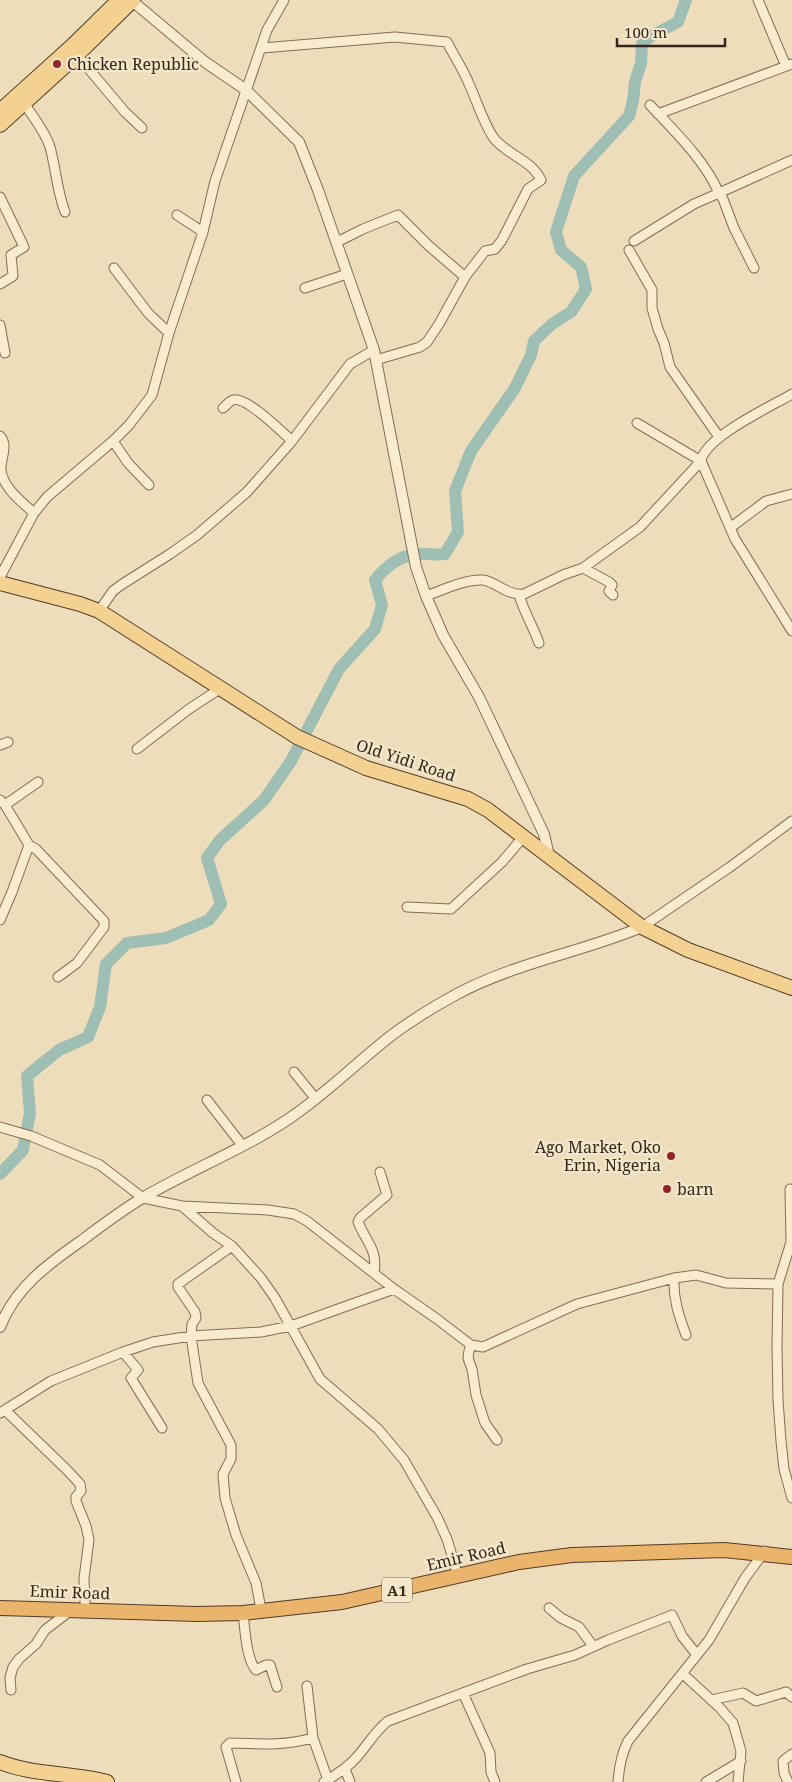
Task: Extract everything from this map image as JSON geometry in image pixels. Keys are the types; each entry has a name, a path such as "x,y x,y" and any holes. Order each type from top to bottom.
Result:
{"highway":[{"name":"Emir Road","path":"0,1600 196,1606 260,1604 317,1597 519,1562 593,1553 792,1550"},
{"name":"Emir Road","path":"765,1551 792,1557"},
{"name":"Emir Road","path":"0,1608 168,1613 243,1613 342,1602 457,1572"}],"main road":[{"path":"0,125 77,55 128,0"},
{"path":"0,111 70,47 128,0"},
{"name":"Old Yidi Road","path":"1,584 80,604 98,611 302,740 366,768 468,799 488,810 524,836 642,928 688,950 792,988"},
{"path":"0,1762 20,1768 94,1778 107,1782"},
{"path":"0,1770 18,1775 68,1782"}],"street":[{"path":"128,0 205,62 246,90 299,142 375,355 416,567 426,596 443,635 478,697 544,834 549,856"},
{"path":"1,584 34,513 46,497 113,441 129,425 152,395 169,333 204,232 215,181 267,30 284,0"},
{"path":"658,114 789,65 758,0"},
{"path":"98,611 113,591 197,535 247,492 292,441 350,364 375,355 420,347 427,342 465,277 485,251 495,249 502,240 528,189 541,180 537,172 502,147 493,136 482,116 469,83 447,42 395,37 262,48"},
{"path":"77,55 118,105 142,128"},
{"path":"24,103 35,118 50,146 59,197 64,212"},
{"path":"650,105 683,140 709,173 723,199 734,228 754,268"},
{"path":"634,241 694,204 792,160"},
{"path":"0,198 24,247 11,255 13,276 0,284"},
{"path":"176,215 204,232"},
{"path":"336,242 398,215 429,246 465,277"},
{"path":"628,250 652,290 652,308 670,368 719,437"},
{"path":"114,268 148,313 169,333"},
{"path":"305,288 347,274"},
{"path":"0,325 5,353"},
{"path":"792,394 719,437 706,449 702,455 701,462 730,528 792,631"},
{"path":"223,408 232,400 240,400 270,421 292,441"},
{"path":"637,422 701,462"},
{"path":"0,436 3,440 4,455 0,469 4,479 11,491 34,513"},
{"path":"113,441 128,463 149,485"},
{"path":"426,596 465,582 485,580 519,594 524,594 563,575 583,568 646,522 701,462"},
{"path":"730,528 766,501 792,494"},
{"path":"583,568 609,582 612,585 609,591 613,596"},
{"path":"519,594 524,612 533,626 539,643"},
{"path":"137,749 220,688"},
{"path":"38,782 3,803 29,845 36,849 104,921 104,927 77,963 58,977"},
{"path":"0,1327 16,1296 33,1277 54,1260 143,1198 276,1127 315,1098 393,1034 458,994 497,976 617,938 642,928 792,821"},
{"path":"407,907 451,909 502,862 524,836"},
{"path":"0,920 29,845"},
{"path":"294,1072 315,1098"},
{"path":"207,1100 242,1145"},
{"path":"0,1127 31,1136 100,1165 143,1198 182,1206 268,1210 294,1214 306,1221 471,1345 483,1347 499,1341 577,1304 674,1278 696,1275 726,1283 778,1284"},
{"path":"374,1273 376,1262 374,1252 358,1222 360,1218 388,1195 380,1172"},
{"path":"790,1189 791,1242 778,1284 779,1408 784,1469 792,1498"},
{"path":"182,1206 213,1233 232,1246 261,1278 292,1326 320,1379 378,1429 404,1460 437,1517 447,1539 457,1572"},
{"path":"232,1246 178,1284 178,1290 196,1312 190,1336 198,1383 230,1445 231,1459 223,1474 224,1498 236,1536 256,1582 260,1604"},
{"path":"674,1278 673,1294 686,1336"},
{"path":"85,1602 84,1578 89,1540 86,1526 76,1501 76,1497 81,1491 80,1484 3,1412 51,1381 153,1342 190,1336 261,1332 292,1326 394,1289"},
{"path":"471,1345 468,1351 468,1358 472,1369 476,1395 485,1423 497,1440"},
{"path":"123,1352 138,1370 131,1378 132,1383 140,1391 162,1428"},
{"path":"618,1782 622,1752 628,1741 709,1640 745,1578 765,1551"},
{"path":"549,1608 561,1618 579,1627 593,1646"},
{"path":"11,1690 10,1678 13,1667 19,1659 36,1644 45,1630 72,1609"},
{"path":"243,1613 251,1662 256,1670 270,1665 277,1687"},
{"path":"307,1686 313,1738 326,1781 345,1770 380,1727 388,1721 527,1669 575,1655 672,1615 682,1636 697,1655"},
{"path":"683,1674 730,1717 741,1752 738,1782"},
{"path":"711,1700 743,1693 756,1701 781,1692 786,1692 792,1697"},
{"path":"463,1693 490,1753 491,1772 495,1782"},
{"path":"236,1782 226,1747 230,1743 264,1745 313,1738"},
{"path":"788,1782 784,1773 783,1762 792,1754"},
{"path":"706,1782 741,1761"},
{"path":"345,1770 350,1782"}],"waterway":[{"path":"0,1174 23,1150 30,1113 27,1076 59,1050 88,1037 100,1007 106,964 127,943 166,938 209,920 221,904 207,858 220,840 264,800 291,761 339,669 375,629 382,605 375,580 391,564 404,557 418,554 445,554 458,532 455,491 471,451 515,388 531,355 534,341 552,324 571,312 586,289 581,267 561,250 556,232 574,176 629,116 635,82 641,63 642,44 651,36 678,22 686,0"}],"place":[{"name":"Chicken Republic","path":"57,64"},
{"name":"Ago Market, Oko Erin, Nigeria","path":"671,1156"},
{"name":"barn","path":"667,1189"}]}
